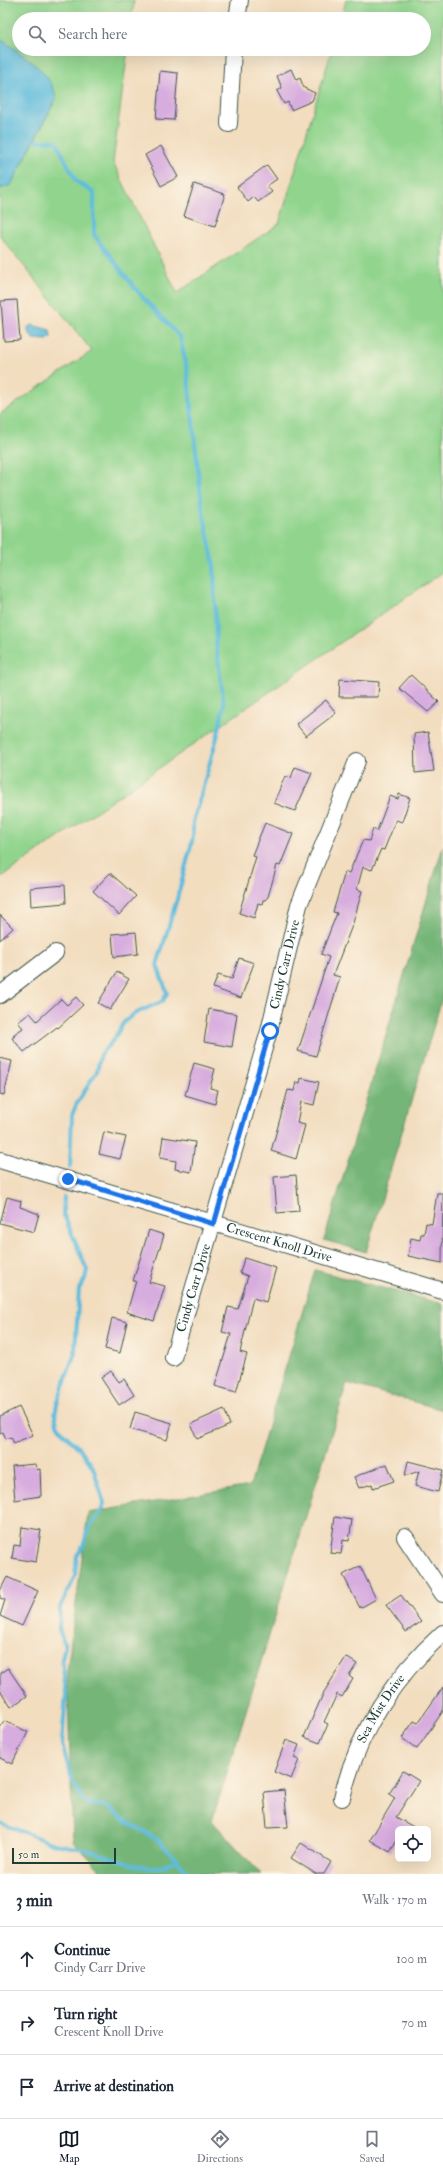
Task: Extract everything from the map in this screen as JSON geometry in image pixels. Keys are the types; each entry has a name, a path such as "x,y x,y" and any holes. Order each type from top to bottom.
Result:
{"street":[{"path":"238,12 240,0"},
{"path":"229,124 233,56"},
{"name":"Cindy Carr Drive","path":"174,1358 270,1031 299,905 357,761"},
{"path":"0,994 55,953"},
{"name":"Crescent Knoll Drive","path":"0,1160 443,1292"},
{"path":"404,1537 443,1594"},
{"name":"Sea Mist Drive","path":"342,1798 354,1756 388,1692 410,1664 443,1633"}],"green space":[{"path":"0,0 134,0 133,12 12,12 12,56 127,56 113,162 177,293 279,224 330,56 431,56 431,12 343,12 346,0 443,0 443,572 0,878 0,414 92,351 0,236"},
{"path":"443,846 443,995 366,1252 324,1240"},
{"path":"315,1270 443,1304 443,1410 347,1383 212,1821 261,1874 104,1874 73,1841 67,1671 88,1513 250,1486"}],"water":[{"path":"0,39 12,47 12,56 25,56 42,72 54,89 56,99 11,185 0,189"},
{"path":"32,325 50,330 51,337 47,340 33,339 28,331 28,327"}],"building":[{"path":"291,69 296,80 300,78 304,88 315,93 312,101 291,110 288,102 284,104 277,91 282,88 277,76"},
{"path":"160,71 178,73 174,120 156,119"},
{"path":"161,146 178,177 161,186 145,155"},
{"path":"267,165 277,179 267,186 272,192 258,202 254,197 248,202 237,187"},
{"path":"194,184 225,194 215,226 184,216"},
{"path":"17,300 20,340 4,341 1,301"},
{"path":"411,675 439,702 428,712 399,688"},
{"path":"340,679 379,682 378,697 339,697"},
{"path":"326,700 336,713 306,736 296,724"},
{"path":"428,732 434,771 415,773 414,734"},
{"path":"295,767 312,773 295,811 274,803 285,776 291,778"},
{"path":"399,794 410,798 402,822 396,820 384,850 381,849 372,870 363,867 357,889 362,891 353,923 333,975 340,977 316,1056 298,1051 329,957 321,954 337,913 333,912 345,872 349,873 363,840 369,841 373,829 377,831 390,796 398,799"},
{"path":"265,823 293,834 280,866 277,865 268,897 263,900 262,904 258,903 254,918 239,913 256,857 252,855"},
{"path":"110,873 136,896 119,915 93,891"},
{"path":"65,885 66,903 31,906 30,888"},
{"path":"0,915 13,928 0,940"},
{"path":"136,932 138,954 114,957 112,934"},
{"path":"239,958 254,963 241,998 213,988 218,975 232,979"},
{"path":"117,972 129,979 110,1010 98,1003"},
{"path":"76,997 83,1005 58,1028 57,1027 24,1052 12,1038 15,1036 13,1035 23,1028 18,1022 30,1013 37,1021 61,999 67,1005"},
{"path":"209,1009 237,1014 232,1047 204,1042"},
{"path":"0,1058 12,1061 4,1095 0,1094"},
{"path":"194,1063 215,1069 210,1088 218,1090 215,1104 185,1095"},
{"path":"301,1078 319,1082 314,1105 301,1102 297,1123 305,1125 296,1159 271,1151 288,1090 294,1091 296,1082 300,1083"},
{"path":"104,1132 126,1137 120,1159 99,1154"},
{"path":"163,1137 195,1142 191,1172 175,1169 176,1161 160,1158"},
{"path":"296,1175 299,1211 277,1213 274,1177"},
{"path":"437,1193 443,1193 442,1263 408,1256 411,1238 420,1240 421,1234 424,1234 426,1223 432,1224"},
{"path":"7,1197 21,1201 20,1207 39,1214 34,1232 0,1223"},
{"path":"149,1230 164,1235 149,1282 165,1286 154,1321 127,1312 136,1281 133,1281"},
{"path":"244,1258 276,1268 266,1302 253,1298 240,1352 247,1354 236,1392 215,1386 231,1334 222,1332 228,1307 238,1309 248,1276 240,1273"},
{"path":"112,1318 127,1322 120,1353 105,1349"},
{"path":"111,1371 119,1382 124,1379 134,1395 119,1405 101,1378"},
{"path":"19,1407 33,1435 14,1443 11,1437 6,1439 3,1432 0,1434 0,1416"},
{"path":"224,1409 230,1425 197,1439 191,1424"},
{"path":"135,1412 172,1423 167,1440 130,1429"},
{"path":"408,1461 443,1470 438,1492 415,1486 419,1471 405,1476"},
{"path":"36,1464 37,1470 40,1469 41,1496 15,1500 12,1466"},
{"path":"387,1464 394,1481 373,1488 372,1484 359,1488 354,1477"},
{"path":"335,1517 352,1520 349,1541 343,1540 341,1554 330,1553"},
{"path":"22,1527 41,1530 36,1562 12,1558 14,1545 20,1546"},
{"path":"360,1566 376,1599 360,1608 343,1575"},
{"path":"7,1577 38,1591 22,1626 0,1616 5,1600 0,1598 0,1591"},
{"path":"401,1595 421,1622 406,1632 386,1605"},
{"path":"346,1657 357,1664 349,1676 353,1679 342,1697 337,1694 324,1722 328,1724 320,1743 304,1737 324,1692"},
{"path":"8,1668 27,1696 11,1707 0,1690 0,1673"},
{"path":"443,1687 443,1711 417,1749 402,1738 414,1721 418,1723"},
{"path":"4,1721 28,1732 12,1764 0,1758 0,1728"},
{"path":"286,1740 299,1745 294,1758 299,1760 291,1779 274,1772"},
{"path":"403,1771 419,1781 396,1817 412,1826 395,1826 395,1844 390,1852 370,1840 395,1798 389,1794"},
{"path":"284,1790 288,1827 267,1828 264,1792"},
{"path":"301,1843 331,1862 324,1874 316,1874 291,1858"}],"waterway":[{"path":"37,141 56,141 76,181 94,193 94,235 138,292 180,337 187,369 202,506 214,565 216,644 224,704 218,734 193,822 191,846 157,965 167,993 163,1001 134,1014 124,1022 114,1039 101,1054 97,1071 77,1103 72,1115 70,1167"},
{"path":"64,1197 63,1213 87,1270 85,1279 79,1289 75,1352 57,1404 55,1415 57,1424 63,1433 81,1450 93,1467 104,1503 101,1512 88,1529 84,1544 77,1556 75,1576 60,1607 59,1629 65,1646 62,1659 66,1693 62,1744 73,1783 83,1800 88,1804 103,1805 110,1808 122,1819 158,1840 190,1874"},
{"path":"0,1823 54,1844 83,1849 136,1865 152,1868 177,1860"}],"route":[{"path":"68,1179 160,1206 214,1224 270,1031"}]}
